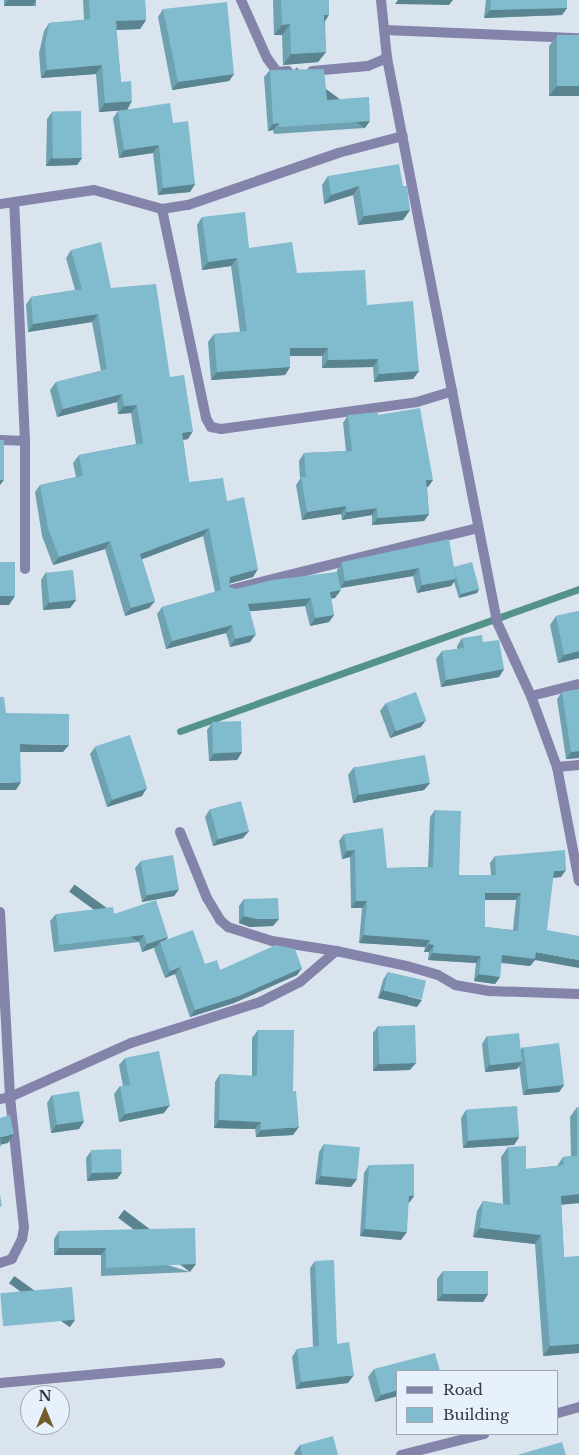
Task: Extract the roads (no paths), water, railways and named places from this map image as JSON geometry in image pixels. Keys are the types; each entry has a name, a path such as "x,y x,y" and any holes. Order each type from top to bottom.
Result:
{"street":[{"path":"241,0 277,72 368,66 387,58"},
{"path":"381,0 386,30 387,58 477,528 497,622 531,696 557,767 579,881"},
{"path":"386,30 579,38"},
{"path":"0,204 94,190 162,209 188,204 338,153 403,136"},
{"path":"14,203 25,441 25,569"},
{"path":"162,209 206,418 211,427 221,429 417,402 452,391"},
{"path":"0,440 25,441"},
{"path":"229,590 477,528"},
{"path":"531,696 579,684"},
{"path":"557,767 579,765"},
{"path":"180,832 207,898 220,920 228,927 272,942 336,950 407,966 464,986 490,991 579,994"},
{"path":"0,912 5,1098 24,1227 22,1240 12,1259 0,1263"},
{"path":"5,1098 131,1043 260,1002 306,978 336,950"},
{"path":"0,1383 220,1364"},
{"path":"559,1413 579,1407"},
{"path":"401,1455 480,1435"}],"waterway":[{"path":"180,731 579,589"}]}
